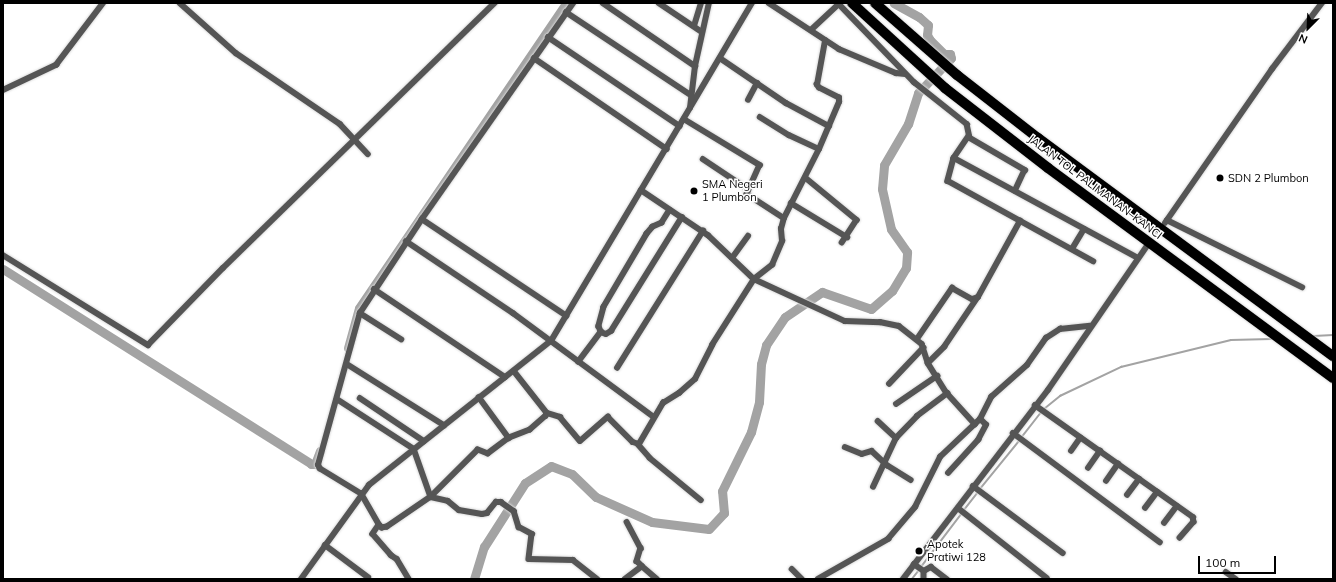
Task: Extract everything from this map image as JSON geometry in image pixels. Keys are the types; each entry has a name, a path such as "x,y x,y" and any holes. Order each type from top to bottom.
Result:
{"highway":[{"name":"JALAN TOL PALIMANAN–KANCI","path":"852,3 919,66 945,88 1028,152 1333,378"},
{"name":"JALAN TOL PALIMANAN–KANCI","path":"875,3 957,75 1038,138 1333,356"},
{"path":"1028,152 1038,138"}],"street":[{"path":"3,90 56,65 103,3"},
{"path":"180,3 236,53 335,120 368,154"},
{"path":"3,255 148,345 354,140 495,3"},
{"path":"547,413 546,416 530,430 509,438 488,454 478,450 431,498 387,527 382,528 379,525 361,494 318,466 360,312 406,241 573,3"},
{"path":"603,3 695,66"},
{"path":"659,3 702,32"},
{"path":"694,26 701,3"},
{"path":"690,108 695,66 709,3"},
{"path":"303,578 361,494 414,449 551,341 667,149 752,3"},
{"path":"769,3 812,29 825,41 887,69 905,74"},
{"path":"1302,287 1166,222 1272,69 1322,3"},
{"path":"812,29 839,4 905,74 967,124 969,136 954,158 948,181 1093,261"},
{"path":"566,12 691,95"},
{"path":"548,37 680,126"},
{"path":"638,444 663,402 679,393 695,379 712,345 754,279 773,263 782,241 781,229 784,218 820,150 840,99 819,88 817,84 825,41"},
{"path":"534,58 667,149"},
{"path":"720,58 798,111 829,126"},
{"path":"748,100 757,84"},
{"path":"760,117 789,135 820,150"},
{"path":"684,119 760,165 747,194 784,218"},
{"path":"969,136 1025,170 1015,191"},
{"path":"954,158 1138,258"},
{"path":"703,159 748,189"},
{"path":"806,178 856,220 842,243"},
{"path":"641,190 703,231 754,279 850,322 880,322 895,324 917,339 923,348 928,363 947,393 975,424"},
{"path":"791,203 847,237"},
{"path":"601,332 599,326 604,307 647,234 653,228 662,224 670,210"},
{"path":"601,332 606,334 611,332 682,217"},
{"path":"422,219 567,316"},
{"path":"928,363 944,347 977,298 1020,220"},
{"path":"1072,249 1084,229"},
{"path":"617,368 703,231"},
{"path":"732,258 748,236"},
{"path":"406,241 551,341 654,417"},
{"path":"903,579 919,568 978,489 1147,246"},
{"path":"917,339 952,288 972,299 977,298"},
{"path":"374,289 505,377"},
{"path":"360,312 401,339"},
{"path":"818,579 888,540 915,507 940,457 980,419 991,397 1027,365 1046,338 1060,329 1090,326"},
{"path":"578,362 601,332"},
{"path":"889,384 923,348"},
{"path":"347,364 444,425"},
{"path":"514,371 547,413 560,417 580,441 608,417 638,444 650,458 701,500"},
{"path":"896,404 936,376"},
{"path":"873,487 896,438 917,416 947,393"},
{"path":"479,397 509,438"},
{"path":"360,398 424,441"},
{"path":"337,399 414,449 431,498"},
{"path":"1036,406 1195,520 1180,538"},
{"path":"948,473 978,440 986,425 980,419"},
{"path":"878,421 896,438"},
{"path":"1016,436 1160,542"},
{"path":"1071,451 1080,438"},
{"path":"845,447 862,454 872,451 884,462 911,480"},
{"path":"1088,468 1100,452"},
{"path":"1106,481 1118,464"},
{"path":"1127,495 1139,479"},
{"path":"978,489 1063,553"},
{"path":"1145,508 1157,492"},
{"path":"431,498 448,501 459,510 482,514 489,512 498,502 502,502 513,510 519,527 532,534 529,559 573,560 597,579"},
{"path":"1164,523 1177,506"},
{"path":"961,511 1048,578"},
{"path":"627,522 641,548 637,561 657,579"},
{"path":"379,525 373,534 391,555 397,559 409,579"},
{"path":"325,545 368,577"},
{"path":"625,579 642,566"},
{"path":"919,568 931,567 947,579"},
{"path":"919,568 924,579"},
{"path":"792,569 802,579"},
{"path":"1226,572 1236,579"}],"waterway":[{"path":"348,348 359,308 566,3"},
{"path":"474,579 484,547 525,483 551,466 572,474 596,497 652,522 709,529 724,513 722,491 751,432 759,402 761,364 766,345 785,317 822,292 871,309 892,291 906,268 907,252 891,229 882,189 884,165 908,124 918,93 951,58 950,54 944,54 930,40 927,35 928,25 919,17 894,3"},
{"path":"3,269 311,464 315,464 320,451"},
{"path":"1314,336 1333,335"},
{"path":"1044,409 1060,396 1121,367 1231,340 1271,339"},
{"path":"1021,438 1041,412"},
{"path":"980,489 1019,441"},
{"path":"964,510 978,492"},
{"path":"921,567 962,513"},
{"path":"912,579 919,570"}],"tunnel":[{"path":"1148,244 1161,228"}],"place":[{"name":"SDN 2 Plumbon","path":"1220,178"},
{"name":"SMA Negeri 1 Plumbon","path":"694,191"},
{"name":"Apotek Pratiwi 128","path":"919,551"}]}
